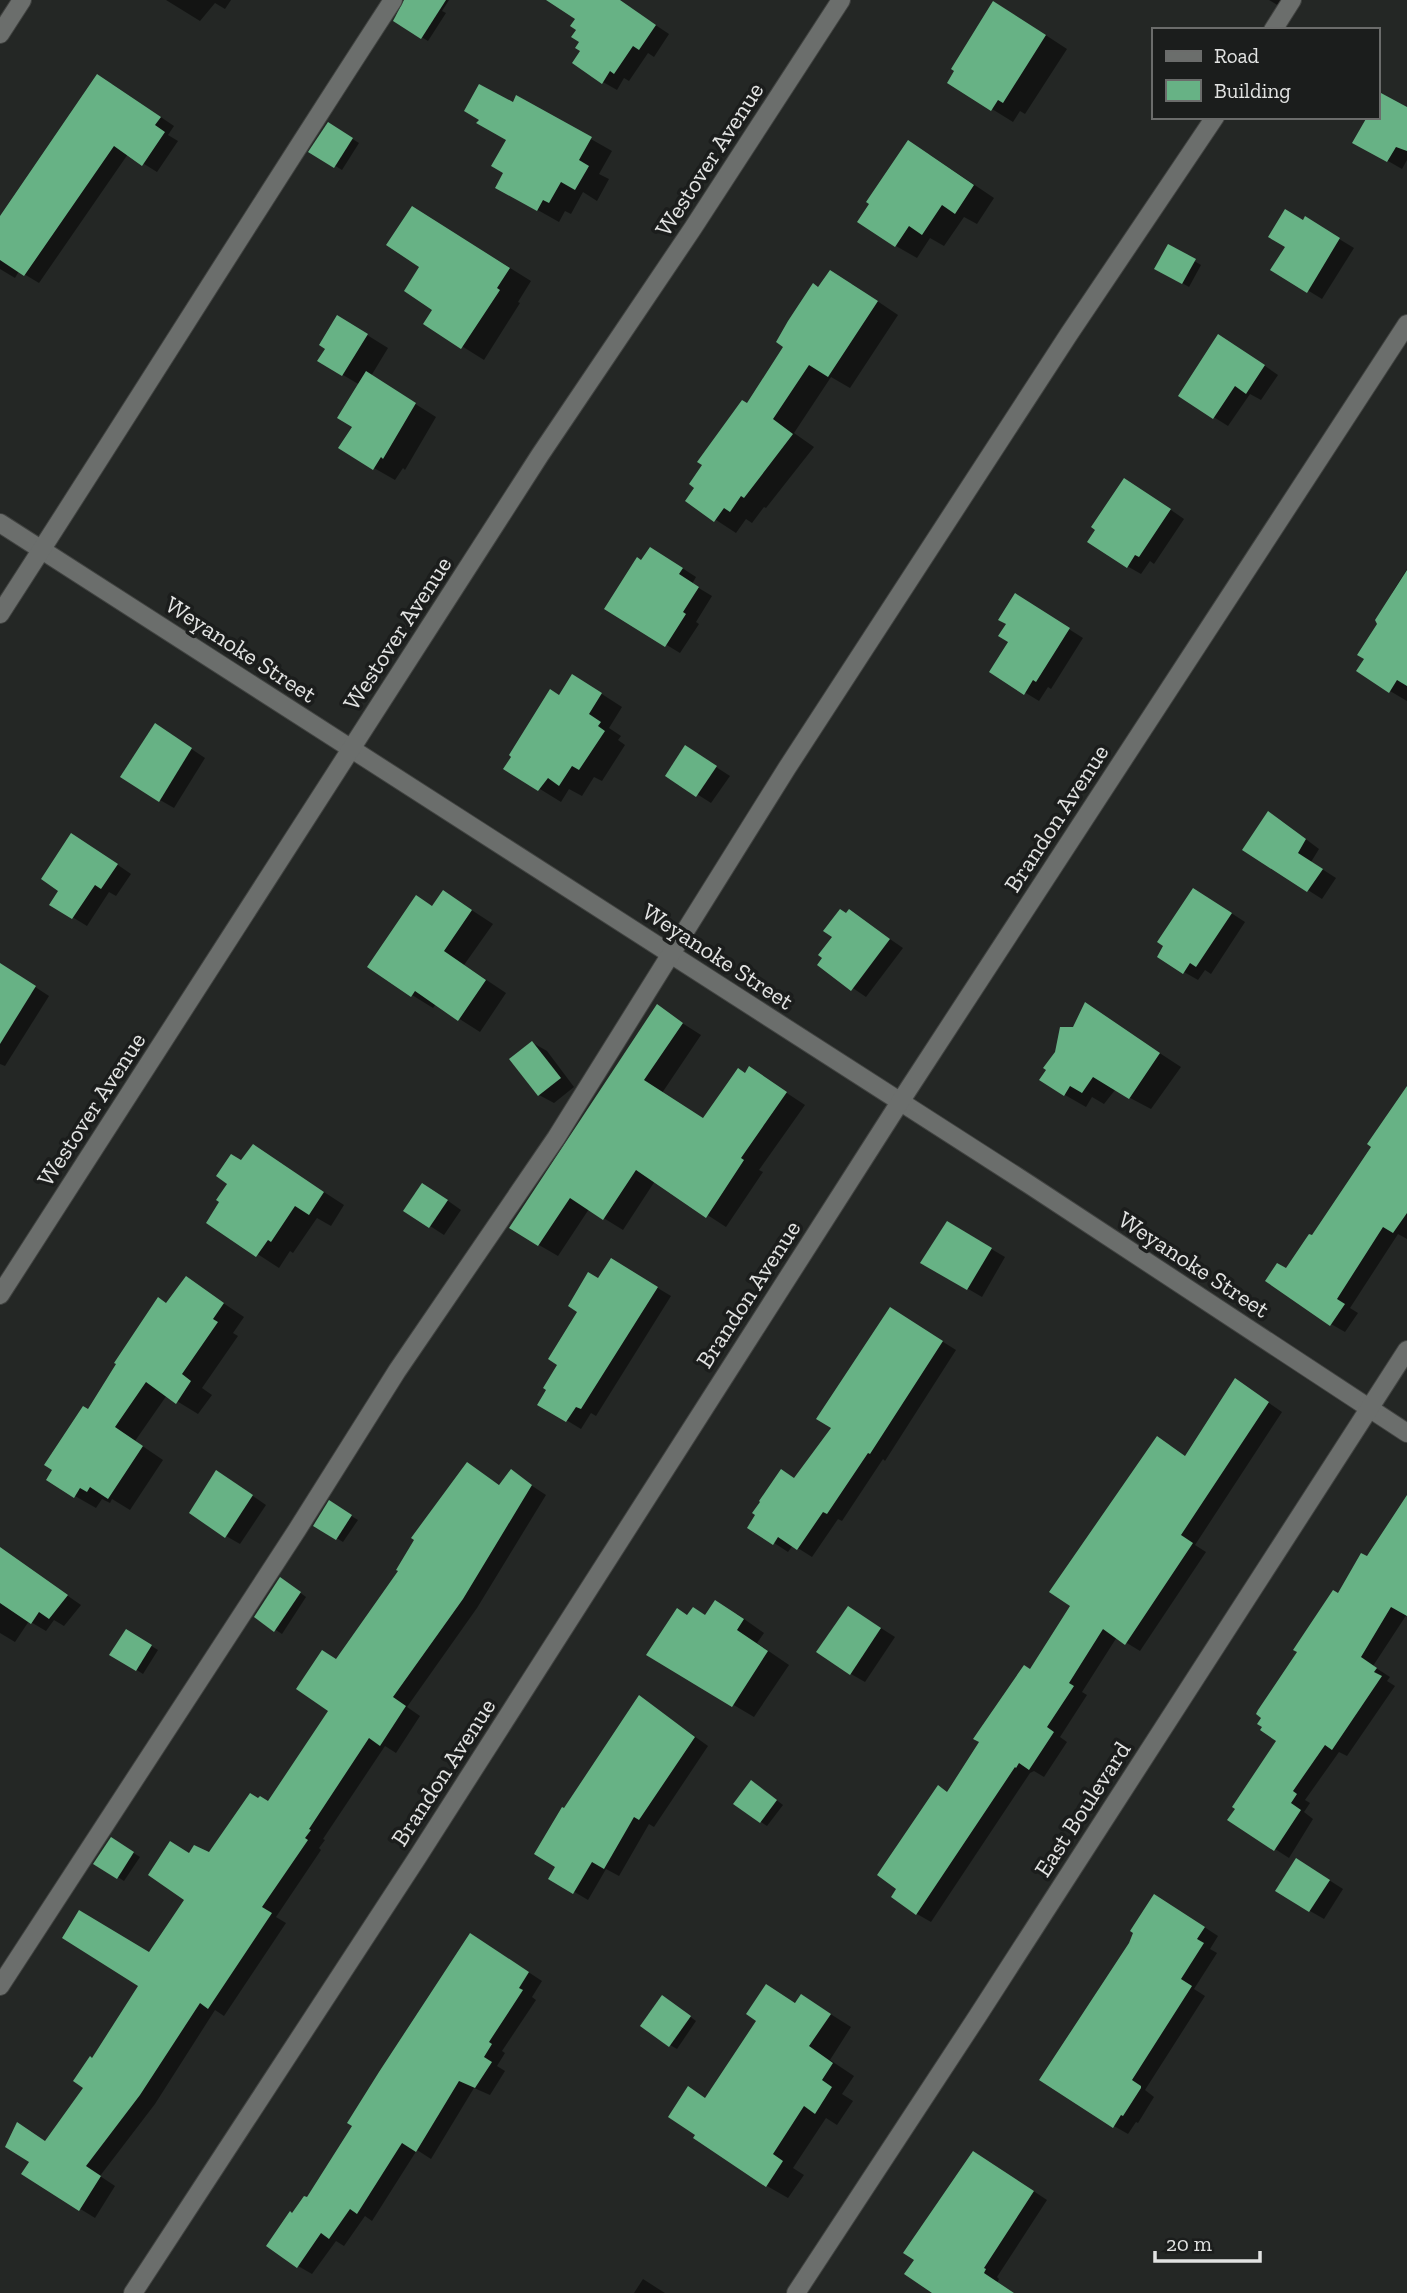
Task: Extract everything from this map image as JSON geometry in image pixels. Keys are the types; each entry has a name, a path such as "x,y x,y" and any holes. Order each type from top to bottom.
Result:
{"street":[{"path":"0,34 22,0"},
{"path":"0,614 393,0"},
{"name":"Westover Avenue","path":"0,1295 540,454 693,228 841,0"},
{"path":"1274,28 1292,0"},
{"path":"0,1986 297,1530 397,1371 556,1138 787,768 1062,345 1214,119"},
{"name":"Brandon Avenue","path":"133,2293 417,1858 900,1102 1407,324"},
{"name":"Weyanoke Street","path":"0,523 900,1102 1407,1433"},
{"name":"East Boulevard","path":"796,2293 1407,1350"}],"building":[{"path":"404,0 446,0 421,39 393,21"},
{"path":"546,0 620,0 656,25 639,50 633,46 614,74 610,71 602,84 572,63 580,51 575,48 579,42 571,37 576,30 570,26 575,19"},
{"path":"993,1 1046,35 1003,103 998,100 991,111 947,83 954,71 951,69"},
{"path":"97,74 161,117 155,125 165,132 142,166 114,146 24,276 0,260 0,216"},
{"path":"479,84 513,102 516,95 592,137 579,160 589,166 575,190 561,182 549,203 543,200 537,211 495,188 503,173 491,166 506,140 476,123 479,120 464,111"},
{"path":"1381,93 1407,107 1407,151 1396,147 1387,162 1352,143 1366,119 1379,119"},
{"path":"328,122 353,138 334,168 308,152"},
{"path":"908,140 974,185 955,214 942,205 922,235 909,226 895,247 857,222 869,204 866,202"},
{"path":"412,206 510,268 497,288 500,290 461,349 423,324 432,310 404,291 419,267 386,245"},
{"path":"1285,209 1303,220 1305,216 1340,238 1307,293 1270,270 1285,247 1268,237"},
{"path":"1168,244 1196,259 1182,284 1154,269"},
{"path":"830,270 878,301 828,377 809,365 773,419 793,434 744,498 741,496 730,512 724,508 714,522 685,501 694,488 689,484 702,465 697,462 742,400 747,403 783,347 776,342 788,321 813,283 818,287"},
{"path":"337,315 368,334 342,376 317,361 325,349 319,345"},
{"path":"1218,334 1265,365 1246,394 1235,386 1213,419 1178,396"},
{"path":"366,371 416,403 383,459 381,457 373,470 338,448 352,427 337,418"},
{"path":"1124,478 1171,509 1139,557 1135,555 1127,568 1087,542 1095,530 1091,527"},
{"path":"650,547 683,568 679,574 699,587 665,647 604,609 637,557 641,560"},
{"path":"1407,570 1407,686 1397,680 1389,693 1356,671 1364,659 1357,655 1377,624 1375,620"},
{"path":"1015,593 1070,628 1036,682 1033,680 1024,695 989,672 1008,642 998,636 1006,624 998,620"},
{"path":"572,674 602,693 589,714 601,722 598,726 605,731 579,770 572,766 559,786 548,778 538,791 503,769 550,689 559,695"},
{"path":"155,723 192,748 159,802 120,777"},
{"path":"685,745 717,766 696,797 665,776"},
{"path":"1268,811 1306,839 1298,853 1323,869 1307,892 1242,850"},
{"path":"71,833 118,864 101,889 95,885 72,919 49,905 58,891 41,879"},
{"path":"1193,888 1232,913 1196,967 1190,963 1183,974 1157,957 1163,946 1157,942"},
{"path":"443,890 472,910 444,951 486,980 458,1021 415,991 411,997 367,967 416,895 432,906"},
{"path":"840,909 846,913 849,909 890,939 851,991 817,965 822,958 818,955 832,937 823,931"},
{"path":"0,963 36,986 0,1044"},
{"path":"1085,1002 1160,1053 1129,1099 1093,1077 1082,1093 1070,1086 1064,1096 1039,1080 1046,1070 1043,1068 1055,1052 1060,1027 1073,1027"},
{"path":"657,1004 683,1023 644,1080 703,1118 738,1068 745,1073 749,1066 787,1092 741,1158 744,1160 706,1218 636,1170 603,1220 570,1198 538,1246 509,1228"},
{"path":"532,1041 561,1078 538,1096 509,1059"},
{"path":"1407,1086 1407,1213 1393,1233 1383,1227 1337,1299 1345,1304 1330,1326 1265,1281 1277,1263 1286,1268 1309,1234 1312,1235 1371,1147 1367,1144"},
{"path":"253,1144 324,1192 309,1215 295,1206 271,1242 268,1240 256,1257 206,1223 227,1184 216,1176 231,1154 241,1160"},
{"path":"422,1183 448,1200 429,1228 403,1211"},
{"path":"947,1221 992,1248 967,1290 920,1263"},
{"path":"611,1258 658,1287 581,1409 576,1407 566,1422 537,1405 546,1390 543,1388 557,1365 548,1359 577,1312 568,1306 588,1272 598,1278"},
{"path":"186,1276 224,1303 213,1319 218,1322 182,1374 191,1381 176,1404 146,1382 115,1427 143,1446 108,1499 90,1487 87,1492 80,1488 74,1498 46,1480 52,1470 44,1465 83,1406 88,1409 116,1364 114,1363 158,1297 166,1303"},
{"path":"890,1307 943,1341 870,1454 868,1453 827,1514 823,1512 797,1550 778,1537 773,1545 747,1528 755,1515 752,1513 781,1469 794,1478 831,1428 816,1419"},
{"path":"1235,1378 1269,1402 1181,1535 1193,1543 1125,1645 1103,1629 1069,1683 1074,1686 1047,1727 1054,1732 1029,1770 1019,1763 1015,1767 916,1915 891,1897 896,1889 877,1875 938,1785 947,1792 979,1742 973,1739 1024,1665 1030,1669 1070,1606 1049,1592 1157,1436 1185,1456"},
{"path":"467,1462 499,1485 511,1469 532,1485 463,1599 393,1697 406,1706 380,1746 369,1738 309,1829 311,1830 305,1838 308,1840 262,1907 272,1913 208,2009 200,2003 140,2095 86,2166 101,2176 79,2211 21,2174 29,2162 5,2147 17,2122 45,2141 83,2088 73,2081 90,2056 92,2058 138,1986 62,1938 79,1910 149,1952 184,1900 148,1875 170,1841 189,1853 194,1845 209,1852 250,1793 268,1801 328,1711 296,1689 322,1650 336,1659 398,1571 396,1570 414,1540 411,1538"},
{"path":"216,1470 253,1495 225,1538 189,1513"},
{"path":"1407,1495 1407,1616 1391,1607 1361,1657 1377,1668 1374,1672 1382,1676 1332,1750 1325,1745 1293,1791 1297,1794 1291,1803 1301,1810 1274,1851 1227,1820 1235,1809 1232,1807 1276,1741 1260,1730 1262,1727 1257,1724 1261,1718 1256,1714 1297,1652 1293,1650 1333,1590 1338,1593 1361,1553 1367,1556"},
{"path":"329,1500 352,1515 336,1540 313,1526"},
{"path":"0,1547 68,1595 49,1619 39,1612 31,1624 0,1603"},
{"path":"280,1577 301,1592 274,1632 254,1617"},
{"path":"715,1600 744,1619 737,1630 768,1651 732,1707 646,1655 677,1608 687,1615 693,1607 705,1615"},
{"path":"848,1606 881,1628 850,1675 816,1652"},
{"path":"126,1629 152,1645 136,1671 109,1655"},
{"path":"639,1695 695,1737 639,1820 634,1817 604,1869 592,1862 573,1894 548,1879 555,1867 534,1854 562,1807 564,1808"},
{"path":"751,1780 777,1800 760,1823 733,1804"},
{"path":"111,1837 134,1852 117,1879 93,1864"},
{"path":"1296,1858 1330,1880 1309,1912 1275,1891"},
{"path":"1154,1894 1205,1927 1197,1939 1204,1943 1181,1979 1192,1986 1132,2080 1141,2088 1113,2128 1039,2080 1129,1943 1133,1933 1130,1931"},
{"path":"470,1933 529,1972 519,1988 523,1990 489,2042 492,2044 484,2057 492,2062 475,2088 459,2081 416,2152 402,2143 357,2214 350,2209 329,2239 321,2233 297,2268 266,2246 290,2211 292,2213 304,2196 307,2197 352,2126 347,2123"},
{"path":"766,1984 795,2003 801,1994 831,2014 809,2046 833,2063 822,2080 832,2087 815,2114 804,2106 773,2154 783,2161 766,2187 693,2138 695,2135 668,2117 688,2086 705,2098 756,2021 746,2014"},
{"path":"662,1995 691,2016 669,2047 640,2026"},
{"path":"973,2151 1034,2191 984,2268 984,2273 1014,2293 932,2293 904,2274 914,2260 903,2253"}]}
